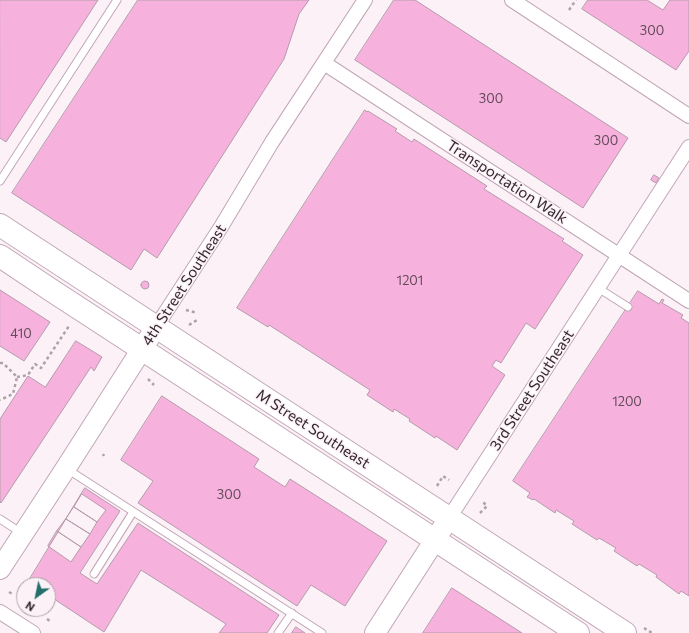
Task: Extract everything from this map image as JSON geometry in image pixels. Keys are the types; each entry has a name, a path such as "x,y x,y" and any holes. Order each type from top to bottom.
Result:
{"main road":[{"name":"M Street Southeast","path":"0,225 625,633"},
{"name":"M Street Southeast","path":"0,256 578,633"}],"street":[{"name":"4th Street Southeast","path":"0,569 221,227 272,142 365,0"},
{"path":"512,0 689,116"},
{"name":"Transportation Walk","path":"324,63 689,301"},
{"name":"3rd Street Southeast","path":"375,633 689,147"},
{"path":"0,612 32,633"}],"lane":[{"path":"0,181 117,0"},
{"path":"598,288 628,307"},
{"path":"66,468 322,633"},
{"path":"94,574 133,512"},
{"path":"0,519 23,534"},
{"path":"278,633 292,613"}],"path":[{"path":"569,10 576,0"},
{"path":"185,310 197,314"},
{"path":"189,325 197,320"},
{"path":"17,377 28,375 35,364 41,368 70,325"},
{"path":"0,363 3,363 17,377"},
{"path":"0,400 13,394 17,377"},
{"path":"148,379 154,385"},
{"path":"437,486 443,476 450,480"},
{"path":"480,514 487,506 483,502"},
{"path":"8,592 14,595"}],"building":[{"path":"0,0 98,0 6,142 0,138"},
{"path":"138,0 309,0 299,14 284,59 157,258 144,249 131,270 12,193"},
{"path":"394,0 415,0 628,138 583,208 355,60"},
{"path":"588,0 647,0 663,10 670,0 689,0 689,51 676,70 582,9"},
{"path":"365,110 397,129 395,131 412,142 414,139 487,186 484,189 564,239 562,241 583,255 535,329 526,323 501,363 496,360 492,366 505,375 457,450 436,436 435,438 394,409 393,412 367,395 370,390 269,325 268,327 237,308"},
{"path":"654,175 659,178 656,183 651,180"},
{"path":"143,281 147,281 149,285 147,289 143,289 141,287 141,283"},
{"path":"0,290 50,322 24,361 0,346"},
{"path":"638,291 659,304 662,299 664,300 662,303 683,315 681,318 689,323 689,596 681,591 679,594 656,577 657,575 639,564 637,566 614,551 616,548 599,538 597,540 572,524 574,521 556,510 555,513 534,499 533,500 527,497 530,493 513,481"},
{"path":"76,341 102,357 94,371 91,367 1,503 0,419 28,376 45,387"},
{"path":"162,396 259,459 254,467 285,487 290,479 387,541 345,606 311,585 297,606 138,503 153,481 121,460"},
{"path":"85,488 120,511 80,573 97,584 138,523 279,615 267,633 219,633 226,624 141,570 104,632 56,600 56,577 31,577"},
{"path":"82,494 106,510 97,522 74,507"},
{"path":"74,507 97,522 90,534 66,519"},
{"path":"66,519 90,534 81,547 57,531"},
{"path":"57,531 81,547 71,562 48,546"},
{"path":"452,588 522,633 423,633"},
{"path":"296,627 305,633 292,633"}]}
